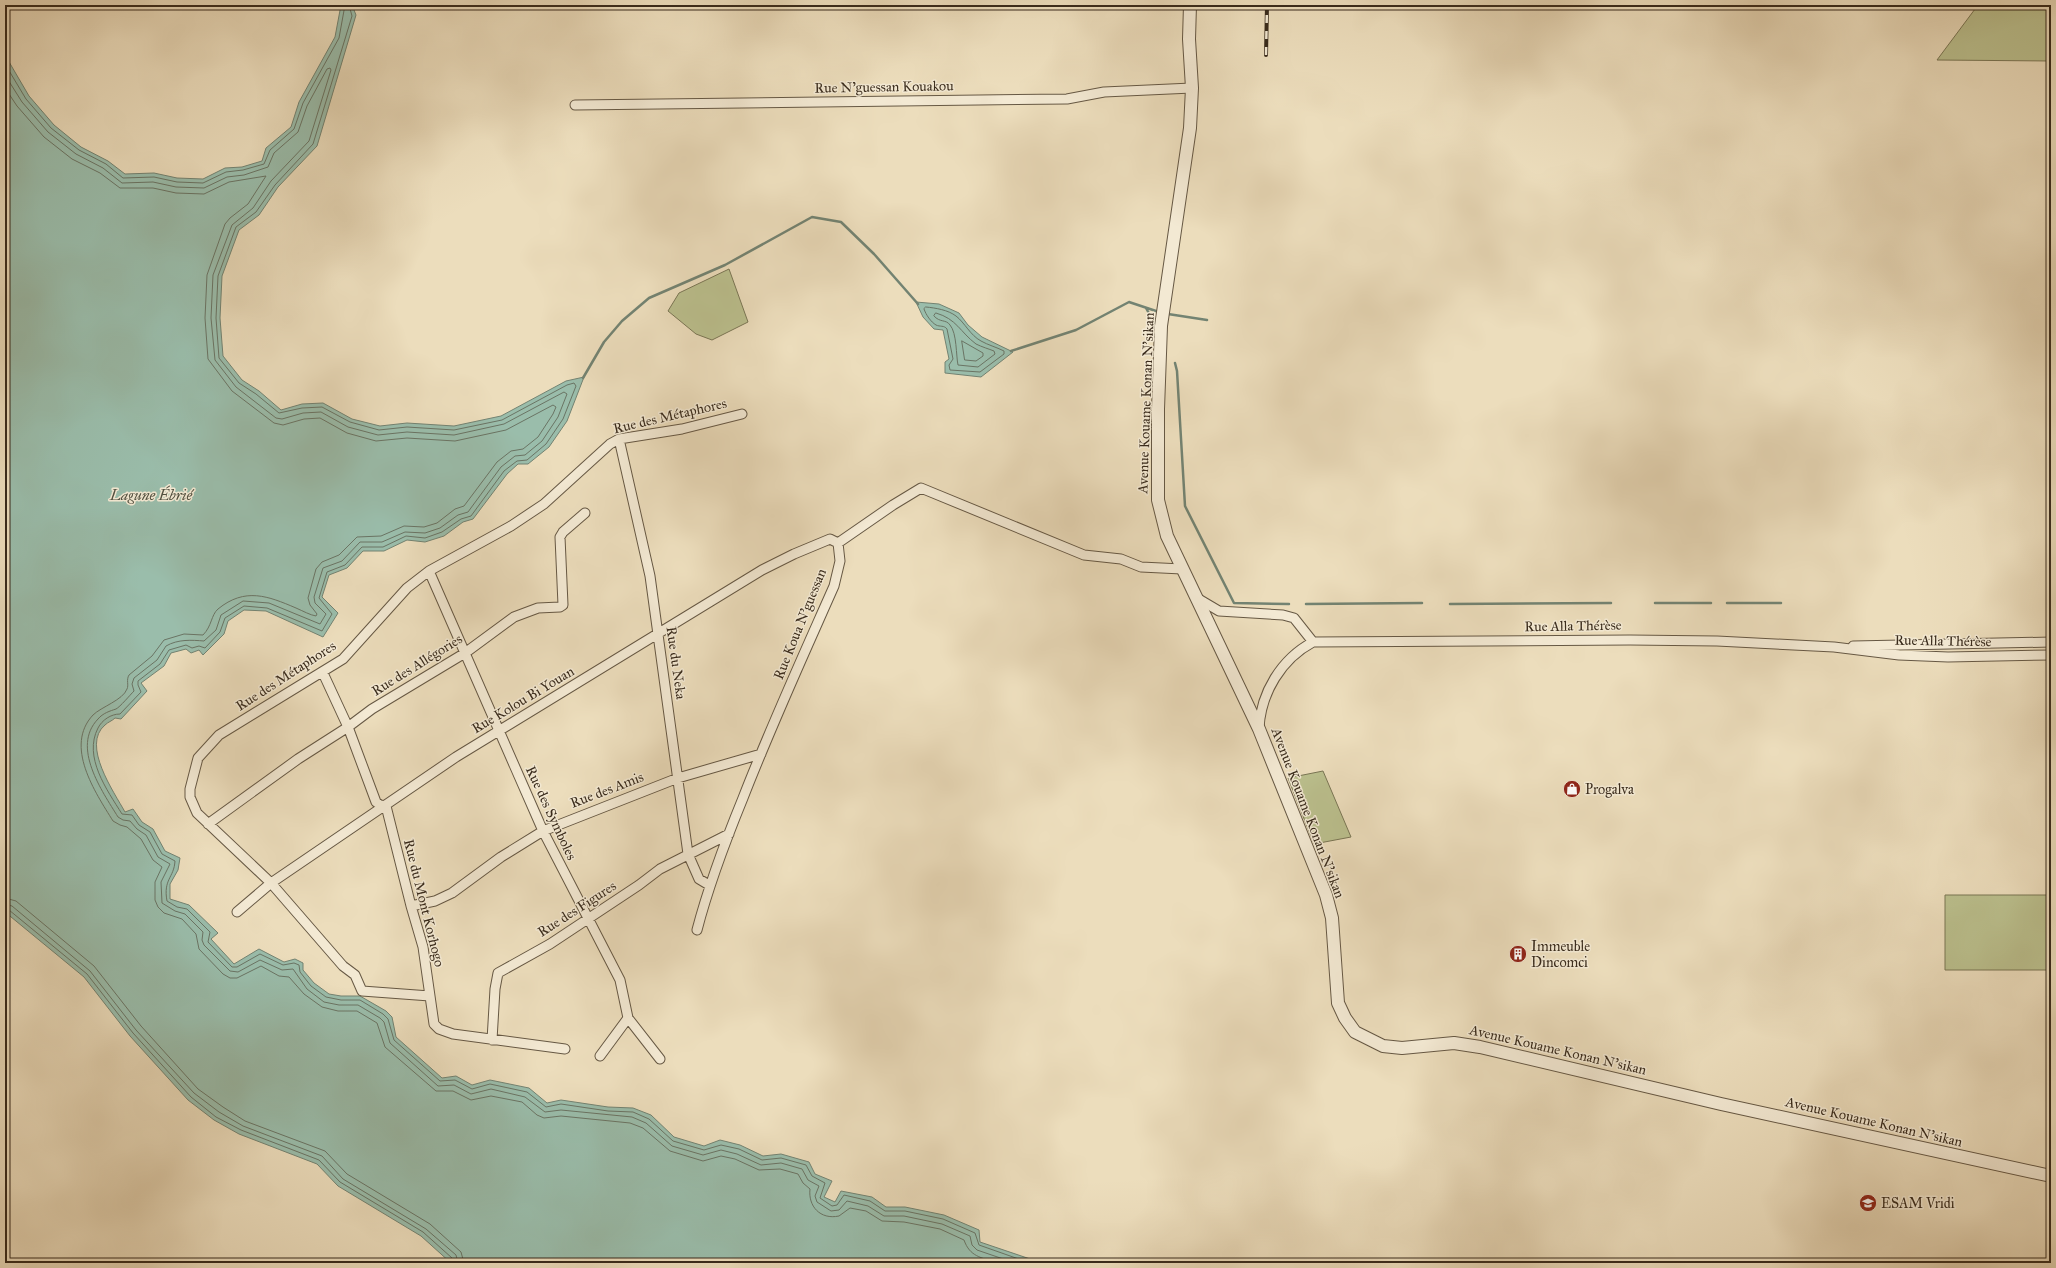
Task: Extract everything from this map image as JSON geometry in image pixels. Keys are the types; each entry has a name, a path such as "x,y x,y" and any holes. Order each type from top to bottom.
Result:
{"street":[{"name":"Avenue Kouame Konan N'sikan","path":"1190,5 1189,39 1192,88 1189,136 1161,326 1158,409 1158,500 1167,536 1259,729 1326,895 1332,918 1338,1003 1345,1018 1355,1032 1382,1046 1402,1048 1454,1043 1480,1047 1736,1107 2051,1176"},
{"name":"Rue N'guessan Kouakou","path":"575,105 1067,99 1104,92 1192,88"},
{"name":"Rue des Métaphores","path":"430,996 362,990 355,975 343,966 271,883 197,813 190,797 194,768 198,758 219,736 323,673 343,659 407,588 429,571 512,526 544,504 610,444 620,439 682,429 742,414"},
{"name":"Rue du Neka","path":"620,439 650,576 688,854 699,879 709,885"},
{"path":"838,543 893,505 921,488 1084,555 1121,560 1141,567 1182,569"},
{"name":"Rue des Allégories","path":"208,824 298,758 348,728 372,709 465,653 514,617 538,608 560,607 563,605 560,537 563,532 585,513"},
{"name":"Rue Kolou Bi Youan","path":"237,912 271,883 456,758 762,570 794,554 830,539 838,543"},
{"name":"Rue Koua N'guessan","path":"697,930 709,885 729,834 761,754 834,586 840,561 838,543"},
{"name":"Rue des Symboles","path":"429,571 543,831 587,919 608,955 620,980 628,1018 660,1058"},
{"path":"1197,598 1219,611 1283,615 1294,618 1313,642 1305,646 1281,668 1260,712 1259,729"},
{"name":"Rue Alla Thérèse","path":"1313,642 1630,640 1717,641 1834,647 1899,655 2051,655"},
{"name":"Rue Alla Thérèse","path":"1834,647 2051,642"},
{"path":"323,673 348,728 376,802 380,806 386,806"},
{"name":"Rue des Amis","path":"411,906 435,901 452,893 501,857 543,831 678,778 761,754"},
{"name":"Rue du Mont Korhogo","path":"386,806 411,906 423,947 434,1024 439,1029 453,1034 565,1050"},
{"name":"Rue des Figures","path":"492,1040 495,989 498,973 550,944 639,885 660,869 729,834"},
{"path":"600,1056 628,1018"}],"shaded area":[{"path":"1978,5 2051,5 2051,61 1937,60"},
{"path":"729,269 748,322 712,340 696,334 668,311 679,293"},
{"path":"1323,771 1351,837 1314,844 1288,778"},
{"path":"1945,895 2051,895 2051,970 1945,970"}],"water":[{"name":"Lagune Ébrié","path":"341,5 352,5 356,15 317,146 278,187 259,215 239,230 222,276 220,318 223,356 242,380 259,391 281,410 302,404 323,403 352,419 380,426 407,423 454,426 501,416 566,381 584,377 567,421 549,447 528,464 518,464 507,474 473,519 463,522 444,536 425,542 407,540 384,551 363,551 347,568 329,575 322,597 338,613 323,637 266,611 244,610 228,621 224,634 203,655 199,650 191,653 186,649 171,653 164,666 141,683 147,691 121,719 115,718 105,725 99,734 96,744 102,768 114,793 125,812 133,809 142,822 153,829 165,851 180,858 178,870 170,884 170,899 189,905 218,933 211,939 234,964 259,949 284,962 295,959 303,963 303,970 314,983 329,994 341,996 360,996 386,1011 392,1017 396,1037 442,1078 456,1076 472,1085 490,1080 529,1088 547,1103 561,1100 608,1107 633,1108 651,1115 674,1137 704,1146 720,1140 740,1145 763,1156 781,1154 809,1162 815,1174 832,1181 824,1197 835,1202 841,1191 872,1197 886,1207 905,1207 944,1215 979,1230 980,1242 1042,1263 451,1263 421,1236 338,1186 317,1164 239,1134 214,1120 188,1100 130,1036 84,977 5,912 5,55 29,96 54,125 81,147 108,161 125,174 154,173 177,178 203,179 225,168 242,167 262,161 266,148 291,127 299,102 335,37"},
{"path":"916,302 939,304 959,313 968,325 982,337 1013,352 981,377 945,373 945,362 949,359 943,330 934,329 923,317"}],"waterway":[{"path":"583,378 604,342 622,321 649,298 725,265 812,217 841,222 874,254 918,304"},
{"path":"1011,351 1076,330 1129,302 1156,311"},
{"path":"1146,308 1156,326"},
{"path":"1168,314 1207,320"},
{"path":"1175,363 1177,371 1185,506 1234,603 1289,604"},
{"path":"1306,604 1422,603"},
{"path":"1450,604 1611,603"},
{"path":"1655,603 1711,603"},
{"path":"1727,603 1781,603"}],"railway":[{"path":"1266,55 1267,5"}],"place":[{"name":"Progalva","path":"1572,789"},
{"name":"Immeuble Dincomci","path":"1518,954"},
{"name":"ESAM Vridi","path":"1868,1203"}]}
